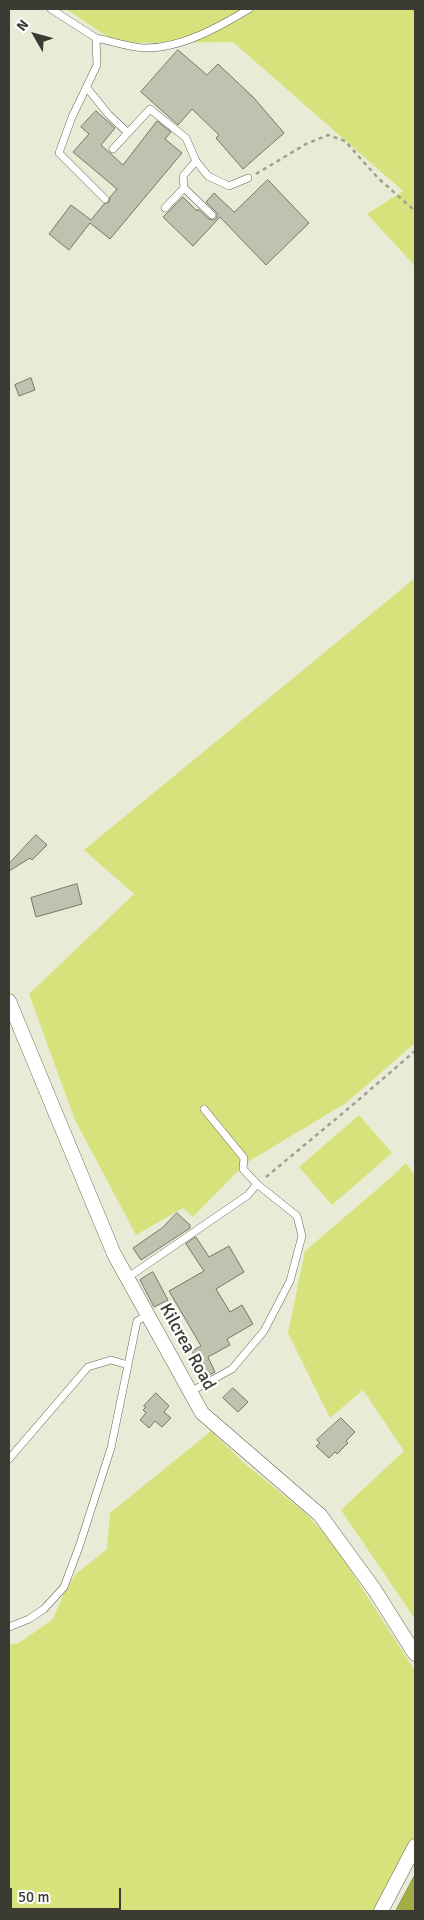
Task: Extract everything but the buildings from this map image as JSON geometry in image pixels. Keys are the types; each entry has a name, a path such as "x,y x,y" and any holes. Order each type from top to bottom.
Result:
{"street":[{"name":"Kilcrea Road","path":"9,1001 114,1254 202,1413 320,1515 374,1589 415,1654"},
{"path":"381,1911 415,1846"}],"lane":[{"path":"51,9 96,38 144,48 172,46 207,31 249,9"},
{"path":"96,38 97,65 72,117 59,154 105,198"},
{"path":"87,88 109,115 128,133"},
{"path":"113,149 150,109 186,138 196,161 208,176 228,186 248,178"},
{"path":"196,161 183,176 184,188 212,215"},
{"path":"165,208 184,188"},
{"path":"190,1392 232,1369 264,1331 290,1281 302,1236 297,1216 257,1184 243,1169 244,1158 204,1109"},
{"path":"127,1278 248,1195 257,1184"},
{"path":"9,1627 29,1619 44,1609 64,1586 79,1547 111,1448 137,1320 148,1315"},
{"path":"9,1459 88,1367 111,1360 128,1365"}],"path":[{"path":"248,178 306,144 328,135 344,141 378,178 415,211"},
{"path":"257,1184 415,1051"}],"shaded area":[{"path":"66,9 415,9 415,266 367,214 403,191 233,42 117,43"},
{"path":"415,578 415,1043 346,1103 246,1163 193,1217 183,1208 136,1235 75,1120 29,994 134,894 84,850"},
{"path":"359,1115 392,1153 332,1205 299,1167"},
{"path":"406,1163 415,1175 415,1619 341,1510 404,1451 363,1390 330,1418 288,1333 305,1251"},
{"path":"211,1431 243,1462 303,1511 332,1541 415,1671 415,1837 377,1911 9,1911 9,1645 19,1643 53,1619 65,1591 76,1574 107,1549 110,1513"},
{"path":"415,1875 415,1911 396,1911"}]}
